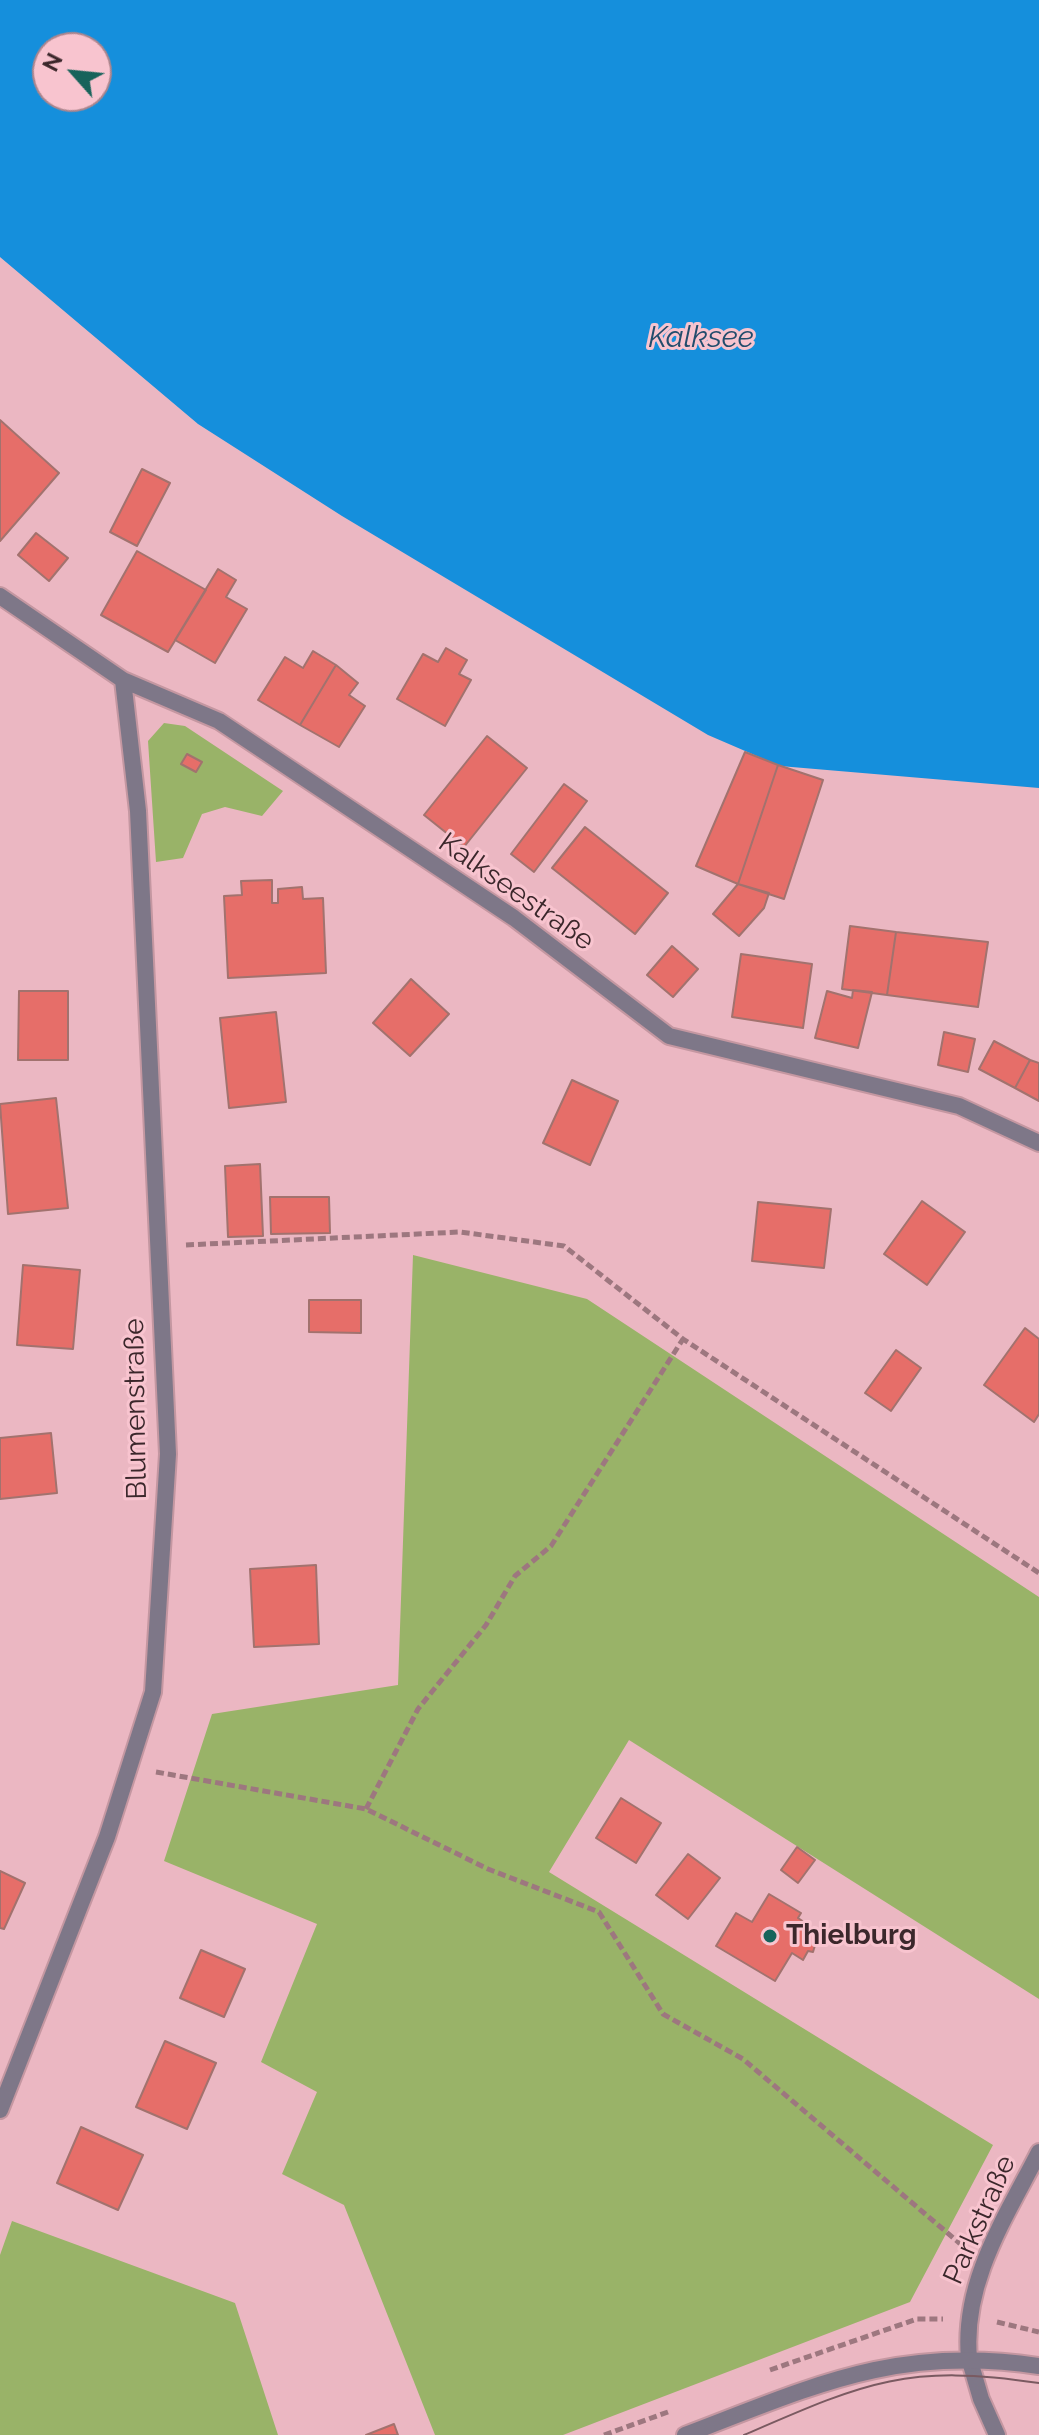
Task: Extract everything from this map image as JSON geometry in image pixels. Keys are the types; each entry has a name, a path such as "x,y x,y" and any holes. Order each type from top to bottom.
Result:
{"street":[{"name":"Kalkseestraße","path":"0,596 123,680 219,721 514,918 669,1036 959,1106 1039,1143"},
{"name":"Blumenstraße","path":"0,2110 131,1768 153,1692 168,1454 138,811 123,680"},
{"name":"Parkstraße","path":"997,2435 981,2399 969,2358 968,2319 983,2263 1039,2152"},
{"path":"685,2435 844,2376 905,2363 969,2358 1039,2366"}],"path":[{"path":"157,1247 460,1232 564,1246 683,1339 1039,1573"},
{"path":"366,1809 418,1709 486,1625 515,1576 551,1546 683,1339"},
{"path":"131,1768 366,1809 488,1869 599,1912 663,2014 743,2059 983,2263"}],"green space":[{"path":"164,723 185,726 283,791 262,816 225,807 202,814 183,858 156,862 148,741"},
{"path":"413,1255 587,1299 1039,1597 1039,1999 629,1740 549,1872 993,2145 910,2302 563,2435 435,2435 344,2205 282,2174 317,2092 261,2062 317,1924 164,1861 212,1714 398,1685"},
{"path":"12,2221 235,2303 278,2435 0,2435 0,2255"}],"water":[{"name":"Kalksee","path":"0,0 1039,0 1039,788 780,766 708,735 342,516 198,424 0,257"}],"building":[{"path":"0,420 59,473 0,541"},
{"path":"142,469 170,483 137,546 110,532"},
{"path":"36,533 68,558 49,581 18,555"},
{"path":"137,551 206,590 168,652 101,615"},
{"path":"218,569 236,580 226,597 247,609 215,663 175,640"},
{"path":"446,648 467,660 459,674 471,680 445,726 397,699 423,654 438,662"},
{"path":"313,651 336,665 300,725 258,700 285,657 303,668"},
{"path":"336,665 358,683 349,695 365,706 339,747 300,725"},
{"path":"487,736 527,768 464,847 424,815"},
{"path":"745,752 778,765 738,884 696,866"},
{"path":"187,754 202,762 196,772 181,764"},
{"path":"778,765 823,780 784,899 738,884"},
{"path":"564,784 587,801 534,872 511,854"},
{"path":"585,827 668,893 635,934 552,868"},
{"path":"272,880 272,903 278,903 278,889 302,887 303,899 323,898 326,973 228,978 224,896 242,895 241,881"},
{"path":"738,884 769,893 764,908 739,936 713,914"},
{"path":"850,926 896,932 887,995 842,989"},
{"path":"896,932 988,942 978,1007 887,995"},
{"path":"672,946 698,969 673,997 647,975"},
{"path":"741,954 812,964 803,1028 732,1017"},
{"path":"411,979 449,1014 410,1056 373,1023"},
{"path":"853,990 872,992 858,1048 815,1038 827,991 852,998"},
{"path":"19,991 68,991 68,1060 18,1060"},
{"path":"276,1012 286,1102 229,1108 220,1018"},
{"path":"944,1032 975,1039 968,1072 938,1065"},
{"path":"994,1041 1030,1060 1015,1088 979,1069"},
{"path":"1030,1060 1039,1063 1039,1101 1015,1088"},
{"path":"572,1080 618,1101 590,1165 543,1143"},
{"path":"56,1098 68,1208 8,1214 0,1104"},
{"path":"260,1164 263,1236 228,1237 225,1166"},
{"path":"270,1197 329,1197 330,1233 271,1234"},
{"path":"922,1201 965,1232 927,1285 884,1254"},
{"path":"758,1202 831,1209 824,1268 752,1261"},
{"path":"23,1265 80,1270 73,1349 17,1345"},
{"path":"309,1300 361,1300 361,1333 309,1332"},
{"path":"1025,1328 1039,1339 1039,1414 1034,1422 984,1385"},
{"path":"896,1350 921,1368 891,1411 865,1393"},
{"path":"51,1433 57,1493 0,1499 0,1438"},
{"path":"316,1565 319,1644 254,1647 250,1569"},
{"path":"621,1798 661,1823 636,1863 596,1838"},
{"path":"797,1847 815,1860 798,1883 781,1870"},
{"path":"688,1854 720,1878 688,1919 656,1895"},
{"path":"0,1871 25,1883 4,1929 0,1928"},
{"name":"Thielburg","path":"769,1894 801,1913 798,1918 819,1932 813,1952 808,1951 803,1960 792,1953 775,1981 716,1946 736,1913 752,1922"},
{"path":"201,1950 245,1969 224,2017 180,1998"},
{"path":"165,2041 216,2063 187,2129 136,2107"},
{"path":"81,2127 143,2155 118,2210 57,2183"},
{"path":"394,2424 398,2435 366,2435"}],"tram line":[{"path":"744,2435 822,2402 887,2382 954,2375 1039,2383"}],"place":[{"name":"Thielburg","path":"770,1936"}]}
